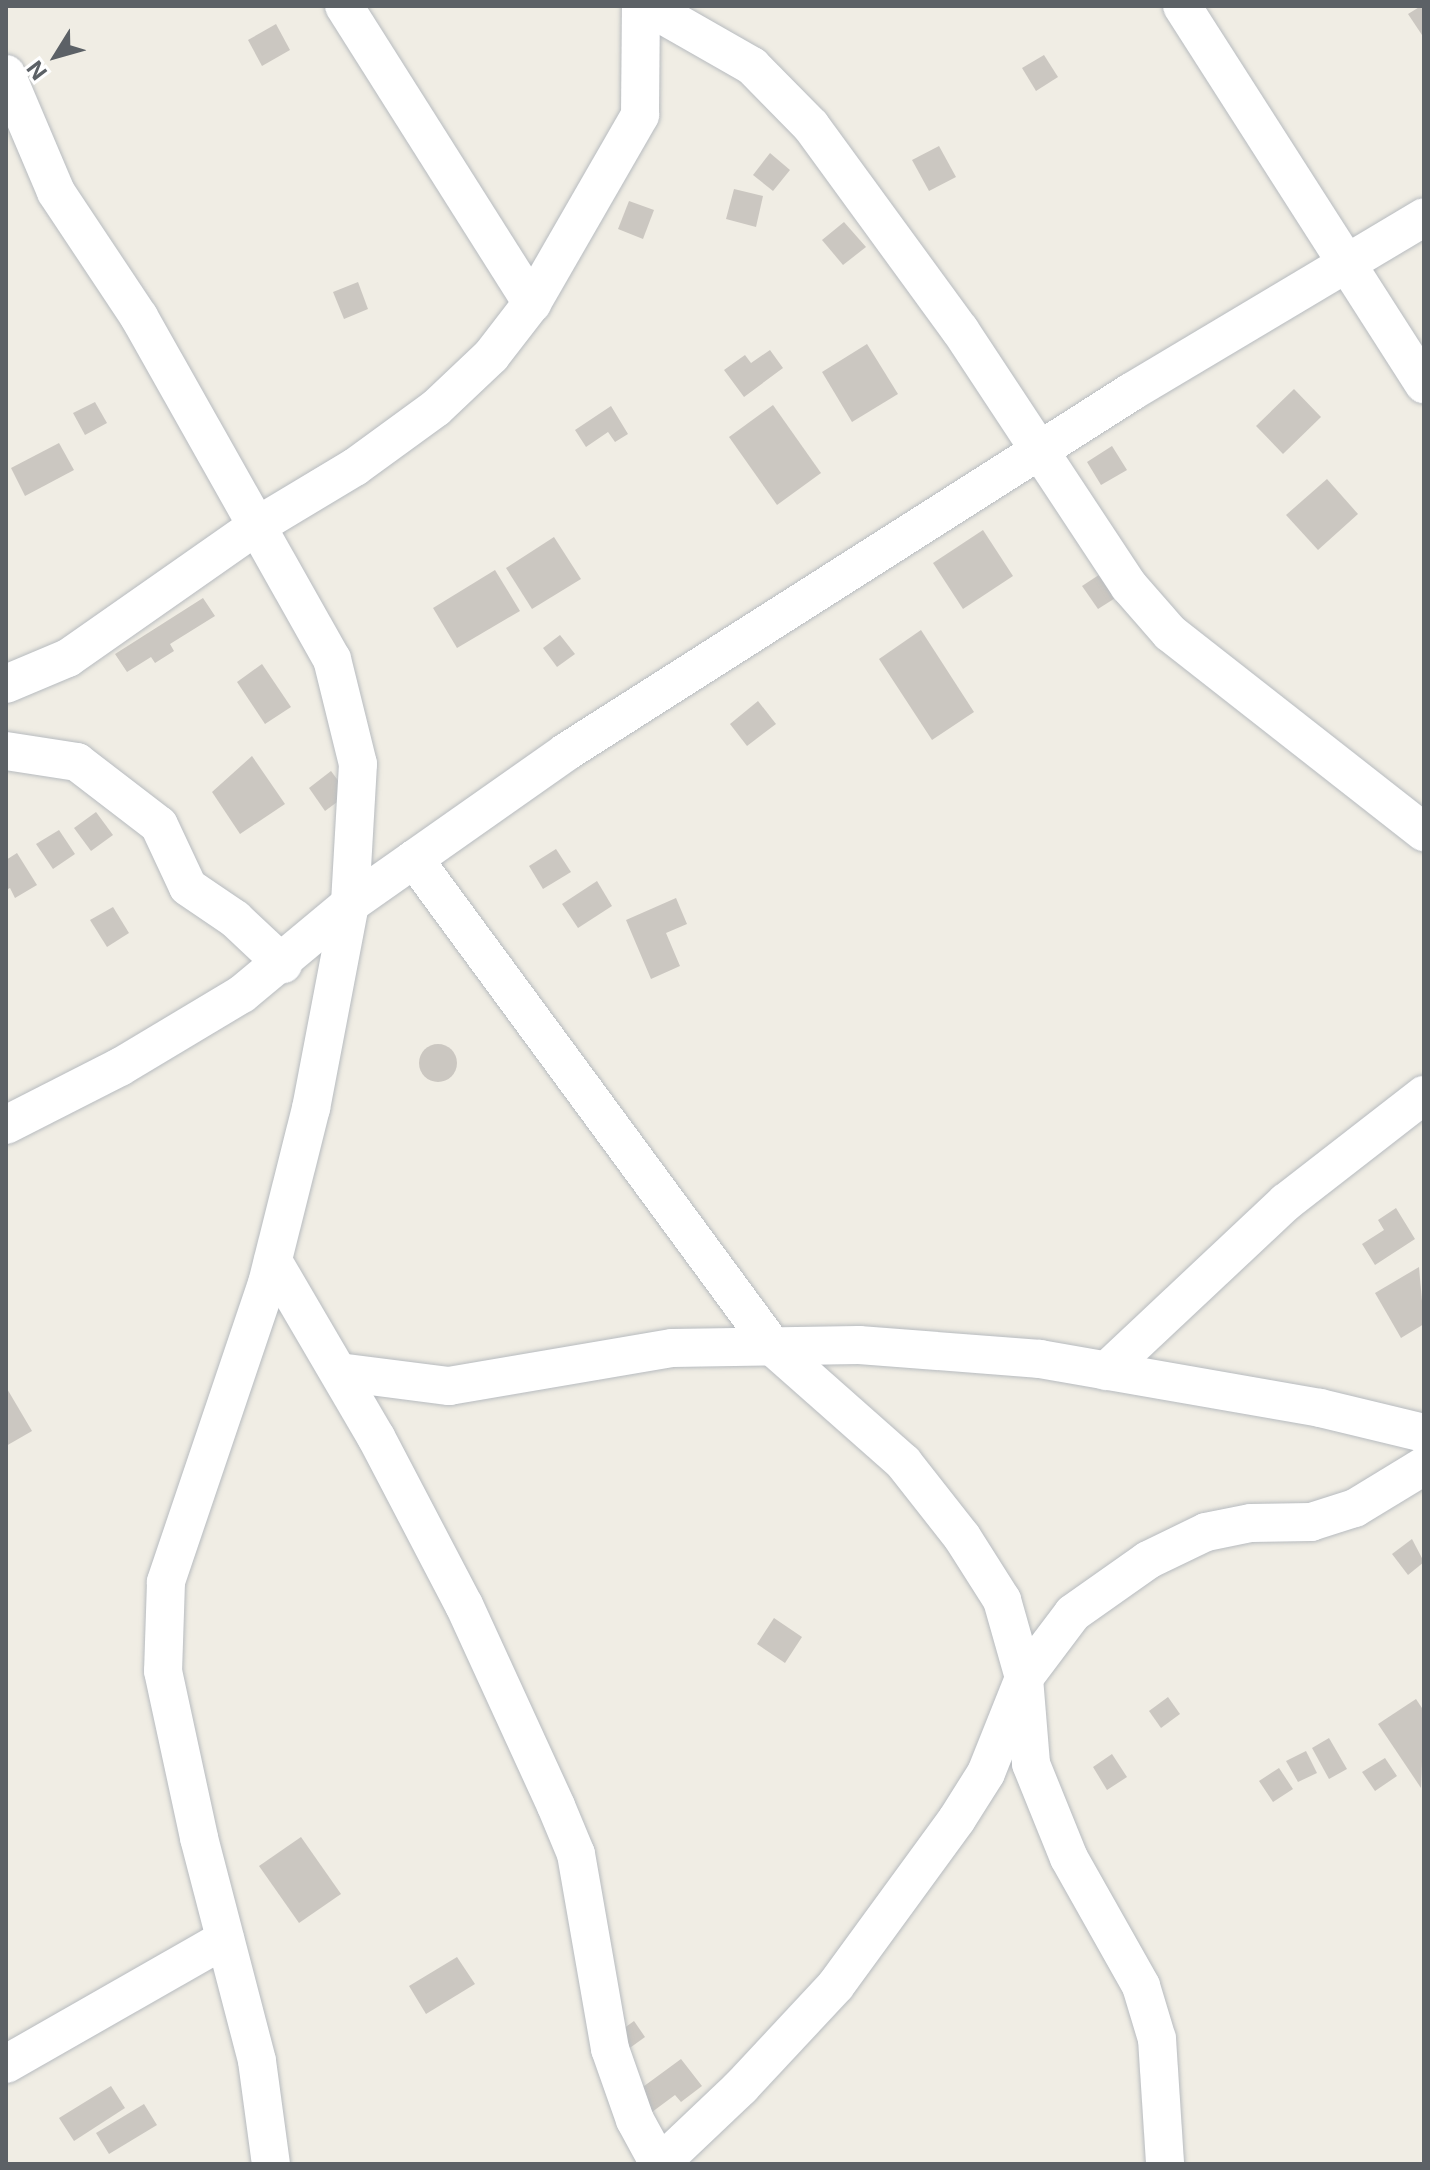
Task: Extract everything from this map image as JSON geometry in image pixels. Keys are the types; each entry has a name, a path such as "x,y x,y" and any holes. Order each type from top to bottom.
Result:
{"street":[{"path":"344,6 532,303"},
{"path":"6,684 68,658 255,527 355,467 436,408 491,356 532,303 640,115 644,6 752,66 811,126 894,235 1129,586 1170,633 1424,832"},
{"path":"1182,6 1424,384"},
{"path":"6,74 56,192 139,317 332,659 358,764 350,904 311,1108 273,1261 166,1582 163,1671 225,1939 257,2061 271,2164"},
{"path":"6,1125 120,1067 242,994 283,964 350,904 566,752 1039,451 1424,217"},
{"path":"6,751 77,762 159,825 188,887 235,919 283,964"},
{"path":"414,859 773,1347 903,1462 962,1537 1002,1600 1024,1678 1031,1764 1069,1858 1141,1986 1157,2039 1165,2164"},
{"path":"1106,1371 1286,1202 1424,1095"},
{"path":"273,1261 339,1372 464,1605 576,1854 610,2049 635,2120 659,2164 741,2087 836,1985 986,1773 1024,1678 1073,1613 1148,1560 1206,1532 1251,1523 1311,1522 1355,1508 1424,1466"},
{"path":"339,1372 449,1386 493,1383 541,1369 672,1348 859,1345 1040,1359 1320,1408 1424,1433"},
{"path":"6,2064 225,1939"}],"building":[{"path":"1424,6 1424,38 1408,14"},
{"path":"276,24 290,50 262,66 248,40"},
{"path":"1044,55 1058,77 1036,91 1022,68"},
{"path":"939,146 956,177 929,191 912,160"},
{"path":"770,153 790,170 773,191 753,175"},
{"path":"734,189 763,196 756,227 726,219"},
{"path":"629,201 654,210 643,239 618,229"},
{"path":"844,222 866,247 843,265 822,240"},
{"path":"358,282 368,309 344,319 333,292"},
{"path":"867,344 898,394 852,422 822,372"},
{"path":"770,350 783,368 744,397 724,370 745,355 751,363"},
{"path":"1294,389 1321,417 1283,454 1256,426"},
{"path":"95,402 107,423 85,435 73,413"},
{"path":"773,405 821,473 777,505 729,437"},
{"path":"611,406 628,434 615,442 608,432 586,447 575,430"},
{"path":"59,443 74,470 25,496 11,468"},
{"path":"1112,446 1127,470 1101,485 1087,462"},
{"path":"1327,479 1358,514 1318,550 1286,515"},
{"path":"983,530 1013,576 963,609 933,563"},
{"path":"554,537 581,579 532,609 506,568"},
{"path":"495,570 520,611 457,648 433,608"},
{"path":"1105,571 1120,595 1098,609 1082,586"},
{"path":"203,598 215,616 170,644 174,651 155,663 151,657 127,672 115,654"},
{"path":"921,630 974,712 932,740 879,659"},
{"path":"560,635 575,654 557,667 543,648"},
{"path":"262,664 291,707 265,724 237,682"},
{"path":"758,701 776,724 747,746 730,724"},
{"path":"252,756 285,804 240,834 212,792"},
{"path":"331,771 348,794 325,811 309,788"},
{"path":"96,812 113,835 91,851 74,828"},
{"path":"59,830 75,854 53,869 36,844"},
{"path":"556,849 571,872 543,889 529,866"},
{"path":"17,853 37,885 15,898 10,888 6,890 6,860"},
{"path":"597,881 612,906 578,928 562,904"},
{"path":"676,898 687,924 666,933 680,966 651,979 626,920"},
{"path":"113,907 129,933 107,947 90,920"},
{"path":"438,1044 452,1049 457,1063 452,1077 438,1082 424,1077 419,1063 424,1049"},
{"path":"1396,1208 1415,1239 1375,1265 1362,1244 1384,1230 1378,1220"},
{"path":"1419,1267 1424,1324 1401,1338 1375,1293"},
{"path":"6,1387 32,1431 6,1446"},
{"path":"1412,1539 1424,1562 1408,1575 1392,1554"},
{"path":"774,1618 802,1637 785,1663 757,1644"},
{"path":"1168,1697 1180,1714 1161,1728 1149,1711"},
{"path":"1416,1699 1424,1711 1421,1788 1378,1724"},
{"path":"1329,1738 1347,1769 1329,1779 1312,1748"},
{"path":"1306,1751 1317,1773 1298,1782 1286,1761"},
{"path":"1112,1754 1127,1777 1107,1790 1093,1767"},
{"path":"1385,1758 1397,1776 1375,1791 1362,1772"},
{"path":"1279,1768 1293,1789 1273,1802 1259,1781"},
{"path":"301,1837 341,1894 299,1923 259,1866"},
{"path":"457,1957 475,1984 426,2014 409,1986"},
{"path":"634,2021 645,2037 627,2050 616,2034"},
{"path":"681,2059 702,2086 681,2102 675,2095 652,2112 636,2092"},
{"path":"111,2086 125,2108 74,2141 59,2118"},
{"path":"144,2104 157,2125 109,2154 96,2133"}]}
